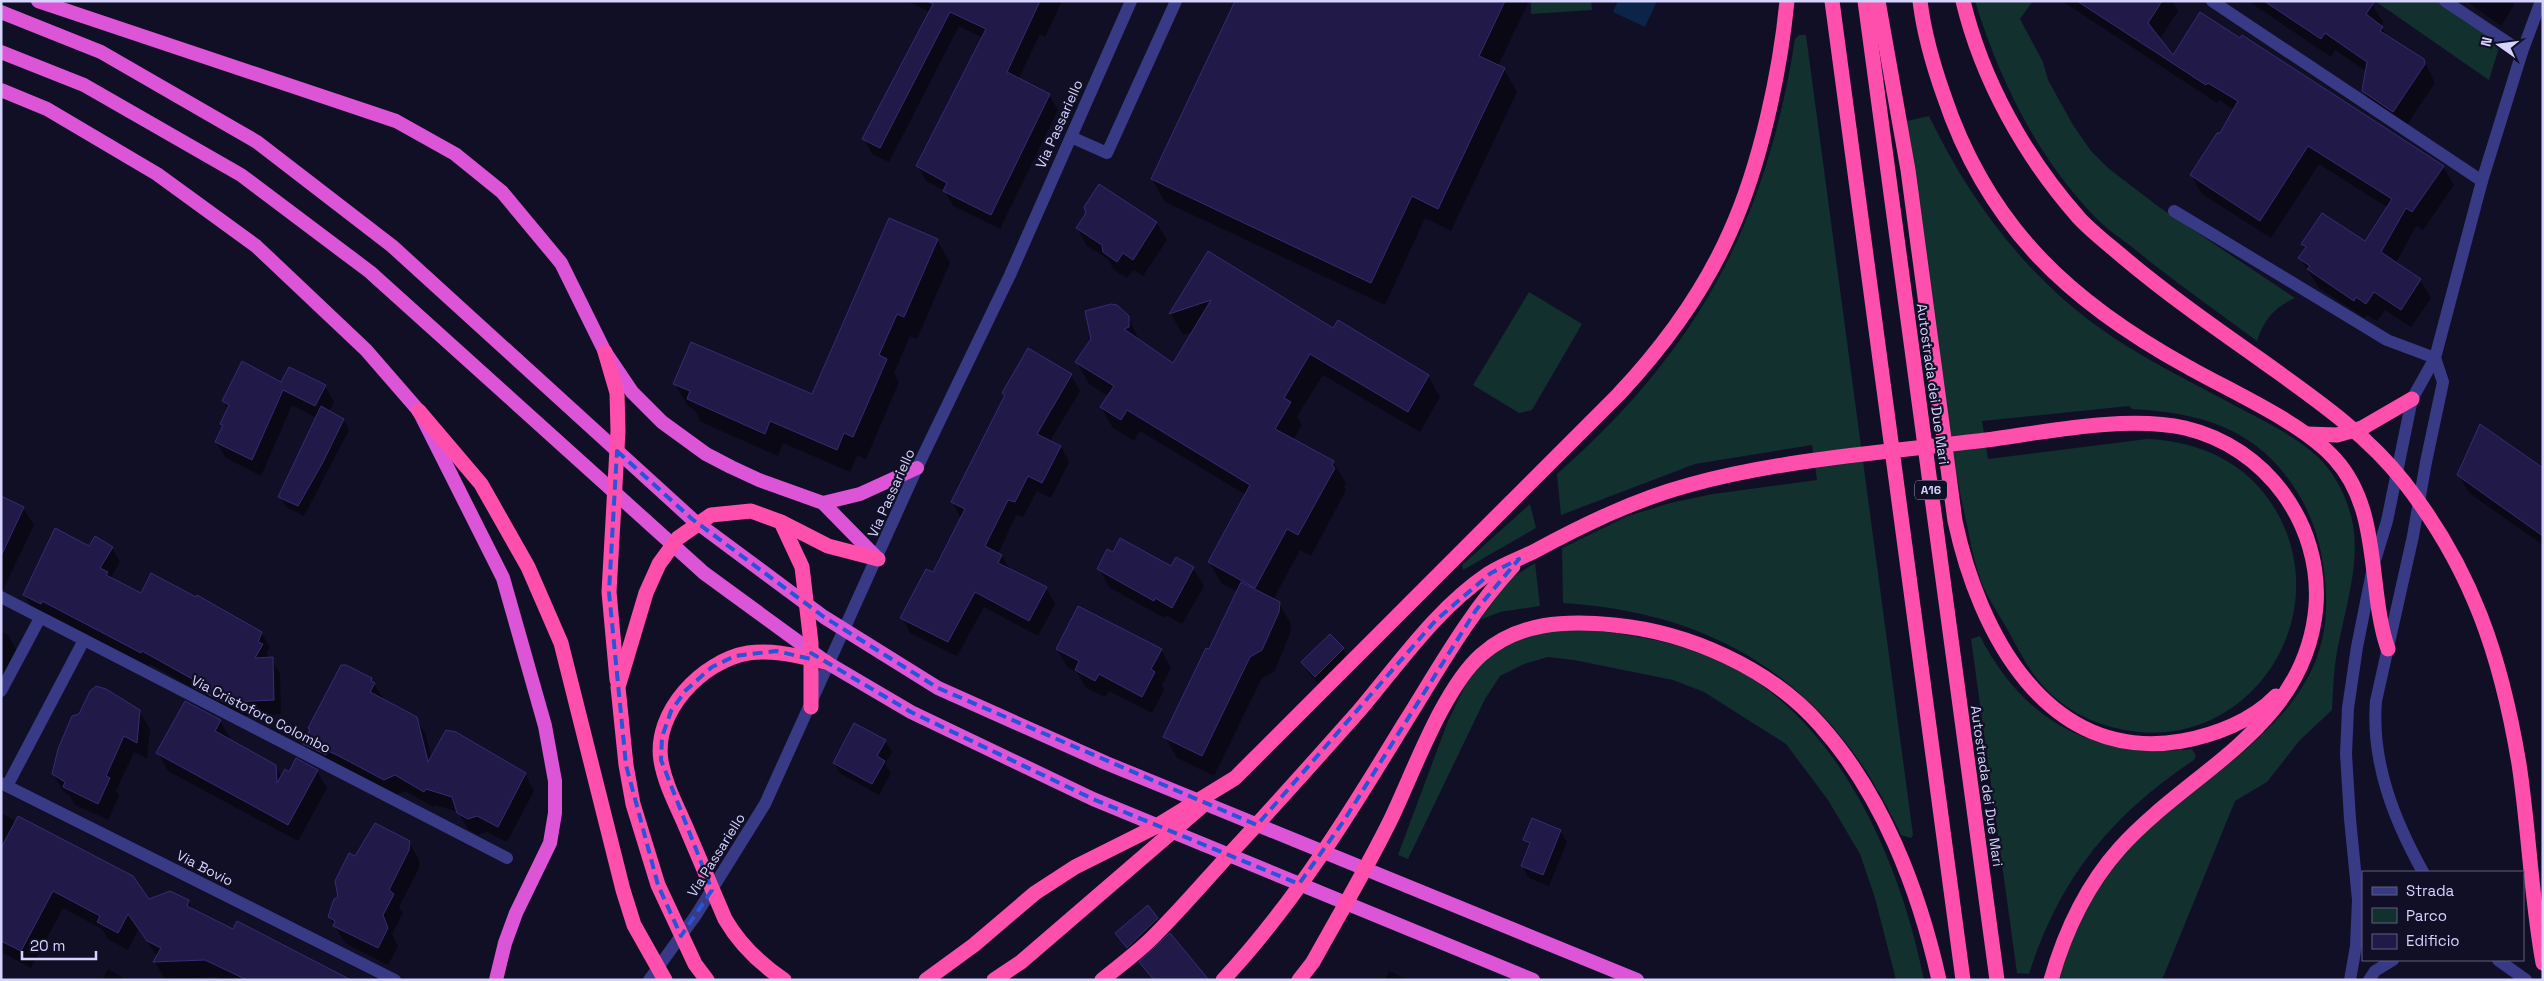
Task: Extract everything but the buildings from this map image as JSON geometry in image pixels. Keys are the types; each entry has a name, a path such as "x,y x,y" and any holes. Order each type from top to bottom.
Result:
{"highway":[{"path":"38,1 396,121 455,154 502,192 560,263 605,352 632,392 656,416 706,454 759,480 823,503 878,559"},
{"path":"994,980 1021,962 1234,778 1653,358 1681,318 1730,232 1747,186 1765,124 1779,57 1787,1"},
{"name":"A16","path":"1832,1 1963,980"},
{"name":"Autostrada dei Due Mari","path":"1865,1 1997,980"},
{"path":"1878,1 1908,170 1955,521 1962,555 1975,592 1989,623 2007,655 2027,683 2065,718 2112,739 2136,744 2165,744 2194,739 2221,730 2245,720 2272,701 2293,679"},
{"path":"1920,1 1932,60 1954,126 1980,180 2015,231 2052,271 2094,307 2138,339 2307,434 2336,460 2355,488 2367,524 2382,630 2388,649"},
{"path":"1963,1 1969,26 1987,75 2016,129 2048,179 2080,219 2153,282 2311,396 2346,424 2404,482 2454,558 2478,604 2495,652 2507,701 2519,765 2543,963"},
{"path":"1,12 101,52 258,142 392,246 692,519 824,617 938,688 1106,763 1637,980"},
{"path":"1,52 84,84 241,175 370,272 704,573 826,662 911,712 1094,800 1533,980"},
{"path":"1,90 47,109 158,174 256,246 366,350 481,484 528,567 562,643 622,890 634,925 665,980"},
{"path":"605,352 617,393 618,431 609,592 626,765 633,804 658,885 695,964 707,980"},
{"path":"2307,434 2337,435 2362,428 2412,399"},
{"path":"419,411 503,578 545,726 555,781 555,813 550,843 502,951 496,980"},
{"path":"1102,980 1152,938 1306,771 1436,620 1460,596 1490,573 1565,535 1646,499 1726,476 1811,462 2002,437 2124,424 2165,425 2186,429 2222,442 2256,462 2270,477 2296,512 2312,556 2316,602 2313,628 2306,654 2293,679 2277,706 2255,733 2152,817 2108,863 2070,923 2060,948 2051,980"},
{"path":"823,503 860,494 917,468"},
{"path":"618,687 646,593 659,564 678,538 711,515 751,511 781,522 828,546 878,559"},
{"path":"781,522 802,567 811,643 810,707"},
{"path":"1223,980 1256,945 1343,822 1457,639 1496,583 1519,559"},
{"path":"1299,980 1313,962 1389,822 1440,715 1465,674 1479,656 1502,640 1527,629 1554,622 1629,626 1676,637 1720,654 1756,674 1785,693 1818,723 1841,751 1867,790 1896,850 1919,907 1939,980"},
{"path":"784,980 749,952 736,938 725,919 668,784 661,760 662,737 671,711 686,690 712,667 735,656 776,652 826,662"},
{"path":"927,979 974,945 1035,893 1067,872 1155,826 1234,778"}],"street":[{"name":"Via Passariello","path":"649,980 696,915 765,804 878,559 917,468 1010,275 1131,1"},
{"path":"1071,137 1107,153 1176,1"},
{"path":"2212,1 2482,182"},
{"path":"2445,1 2522,52"},
{"path":"2350,980 2356,946 2358,900 2348,782 2348,708 2357,647 2373,567 2387,521 2412,399 2435,358 2482,182 2522,52 2541,1"},
{"path":"2174,212 2387,340 2435,358"},
{"path":"2423,871 2394,813 2377,750 2376,701 2413,536 2443,382 2435,358"},
{"name":"Via Cristoforo Colombo","path":"1,597 507,858"},
{"path":"1,691 40,618"},
{"path":"4,784 84,640"},
{"name":"Via Bovio","path":"4,784 395,980"},
{"path":"2369,980 2375,971 2391,961"},
{"path":"2499,961 2526,980"}],"highlighted area":[{"path":"617,451 692,519 824,617 938,688 1257,825 1436,620 1491,573 1519,559 1476,610 1343,822 1299,884 1093,799 911,712 811,653 811,659 776,651 735,656 712,667 686,690 671,711 662,737 661,760 712,890 681,936 658,885 626,765 609,592"}],"green space":[{"path":"1531,1 1591,1 1592,10 1531,14"},
{"path":"1975,1 2033,1 2020,19 2043,62 2048,80 2073,125 2091,151 2108,168 2159,207 2295,298 2282,305 2271,315 2263,326 2257,341 2107,228 2074,193 2038,143 2022,116 1996,59"},
{"path":"2375,1 2440,1 2501,41 2489,80"},
{"path":"1799,35 1806,35 1913,835 1911,838 1901,835 1874,784 1843,739 1807,700 1767,668 1723,642 1674,623 1621,610 1563,603 1562,548 1628,516 1670,503 1713,494 1817,480 1812,445 1695,464 1561,515 1557,474 1606,428 1649,380 1686,331 1718,280 1744,226 1765,168 1782,106 1795,39"},
{"path":"1929,116 1960,174 1997,228 2040,277 2064,300 2090,321 2127,346 2166,369 2274,426 2302,444 2329,469 2341,488 2349,509 2354,528 2354,567 2335,666 2332,710 2300,740 2267,782 2235,801 2162,980 2056,980 2074,926 2110,865 2167,811 2231,762 2261,736 2288,708 2309,676 2322,640 2326,598 2324,571 2316,532 2299,495 2284,473 2266,454 2248,440 2228,429 2206,421 2183,415 2132,409 2129,406 1982,421 1988,459 2147,439 2185,444 2220,457 2236,467 2264,493 2275,509 2292,551 2296,593 2288,634 2269,670 2242,700 2207,722 2166,732 2120,729 2088,719 2060,702 2044,687 2028,666 1981,582 1974,559 1960,491 1944,393 1907,121"},
{"path":"1529,292 1582,324 1532,410 1519,413 1473,385"},
{"path":"1530,504 1536,528 1463,570 1462,565"},
{"path":"1535,563 1540,606 1500,612 1480,620 1510,579"},
{"path":"1576,629 1658,641 1698,652 1717,660 1736,669 1774,695 1808,727 1837,763 1862,804 1883,847 1900,891 1914,936 1924,980 1896,980 1875,898 1860,854 1828,800 1786,744 1704,692 1673,680 1574,660 1548,657 1524,664 1500,676 1485,699 1408,859 1398,855 1448,721 1466,684 1481,665 1494,653 1524,635"},
{"path":"1980,636 1998,666 2018,692 2041,713 2066,729 2094,741 2125,748 2157,751 2192,749 2196,756 2194,760 2137,803 2092,852 2056,908 2041,940 2029,974 2017,973 1971,639"}],"water":[{"path":"1618,1 1657,1 1645,27 1613,12"}]}
